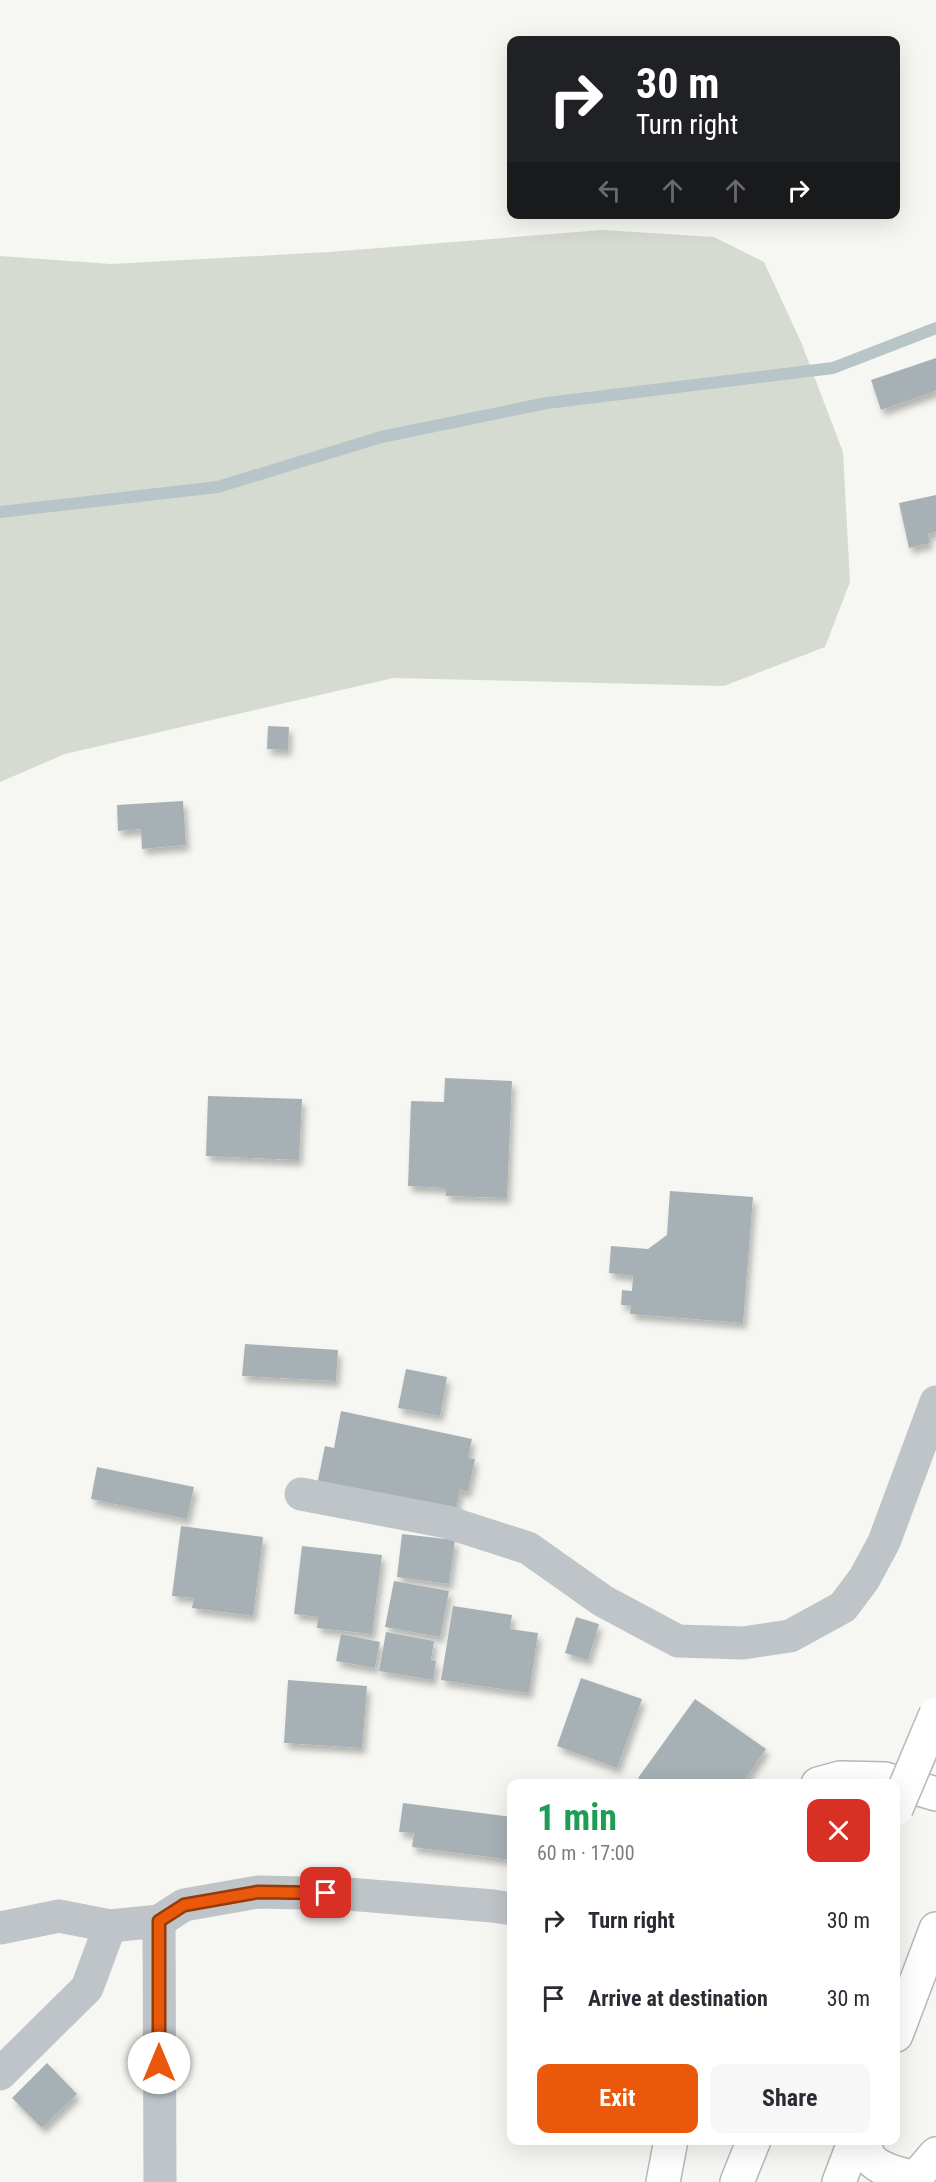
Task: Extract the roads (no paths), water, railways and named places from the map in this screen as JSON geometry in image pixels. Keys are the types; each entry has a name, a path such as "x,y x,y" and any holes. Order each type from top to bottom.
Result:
{"highway":[{"path":"900,1800 936,1714"},
{"path":"836,1779 885,1779"},
{"path":"900,1783 936,1794"},
{"path":"900,2024 933,1936"},
{"path":"663,2182 670,2145"},
{"path":"737,2182 752,2145"},
{"path":"839,2182 853,2145"},
{"path":"865,2145 868,2155 890,2171 921,2171"}],"street":[{"path":"301,1494 447,1522 528,1548 603,1601 678,1641 743,1643 790,1636 843,1607 864,1579 884,1542 936,1402"},
{"path":"0,1928 59,1916 110,1926 159,1921 184,1905 258,1892 348,1894 507,1910"},
{"path":"159,1921 160,2182"},
{"path":"0,2074 87,1988 110,1926"}],"waterway":[{"path":"0,512 218,487 381,437 547,403 833,368 936,328"}]}
